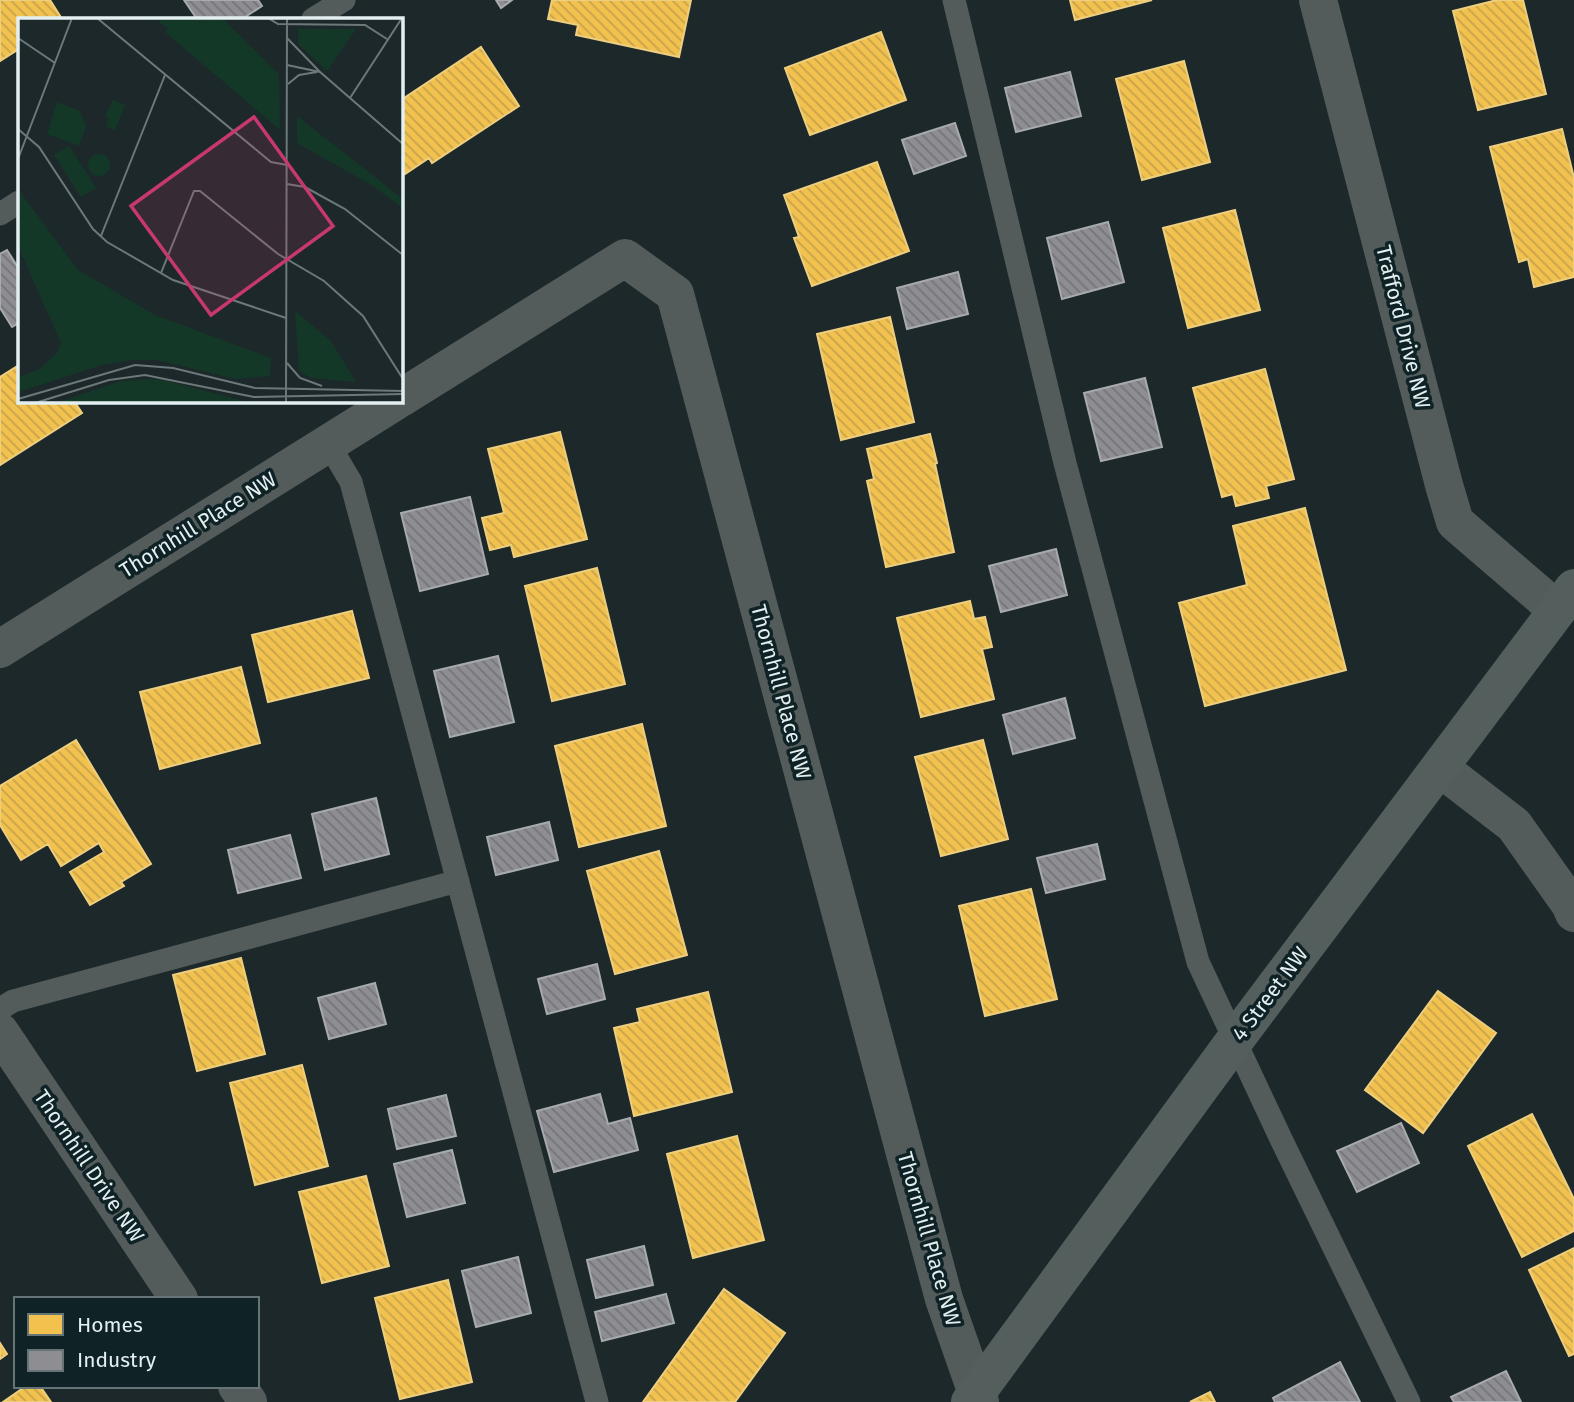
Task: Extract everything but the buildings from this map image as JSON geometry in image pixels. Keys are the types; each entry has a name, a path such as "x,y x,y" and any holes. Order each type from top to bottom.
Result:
{"main road":[{"name":"4 Street NW","path":"975,1399 1235,1040 1566,599"}],"street":[{"name":"Trafford Drive NW","path":"1318,0 1455,522 1566,599"},
{"name":"Thornhill Place NW","path":"402,397 625,258 675,293 944,1299 975,1399"},
{"name":"Thornhill Place NW","path":"0,649 394,402"},
{"path":"1440,768 1514,825 1574,913"},
{"name":"Thornhill Drive NW","path":"0,1032 178,1297"}],"lane":[{"path":"315,18 344,0"},
{"path":"954,0 1065,463 1198,962 1409,1402"},
{"path":"0,214 18,203"},
{"path":"328,443 351,482 597,1402"},
{"path":"0,1009 13,1001 458,881"}]}
